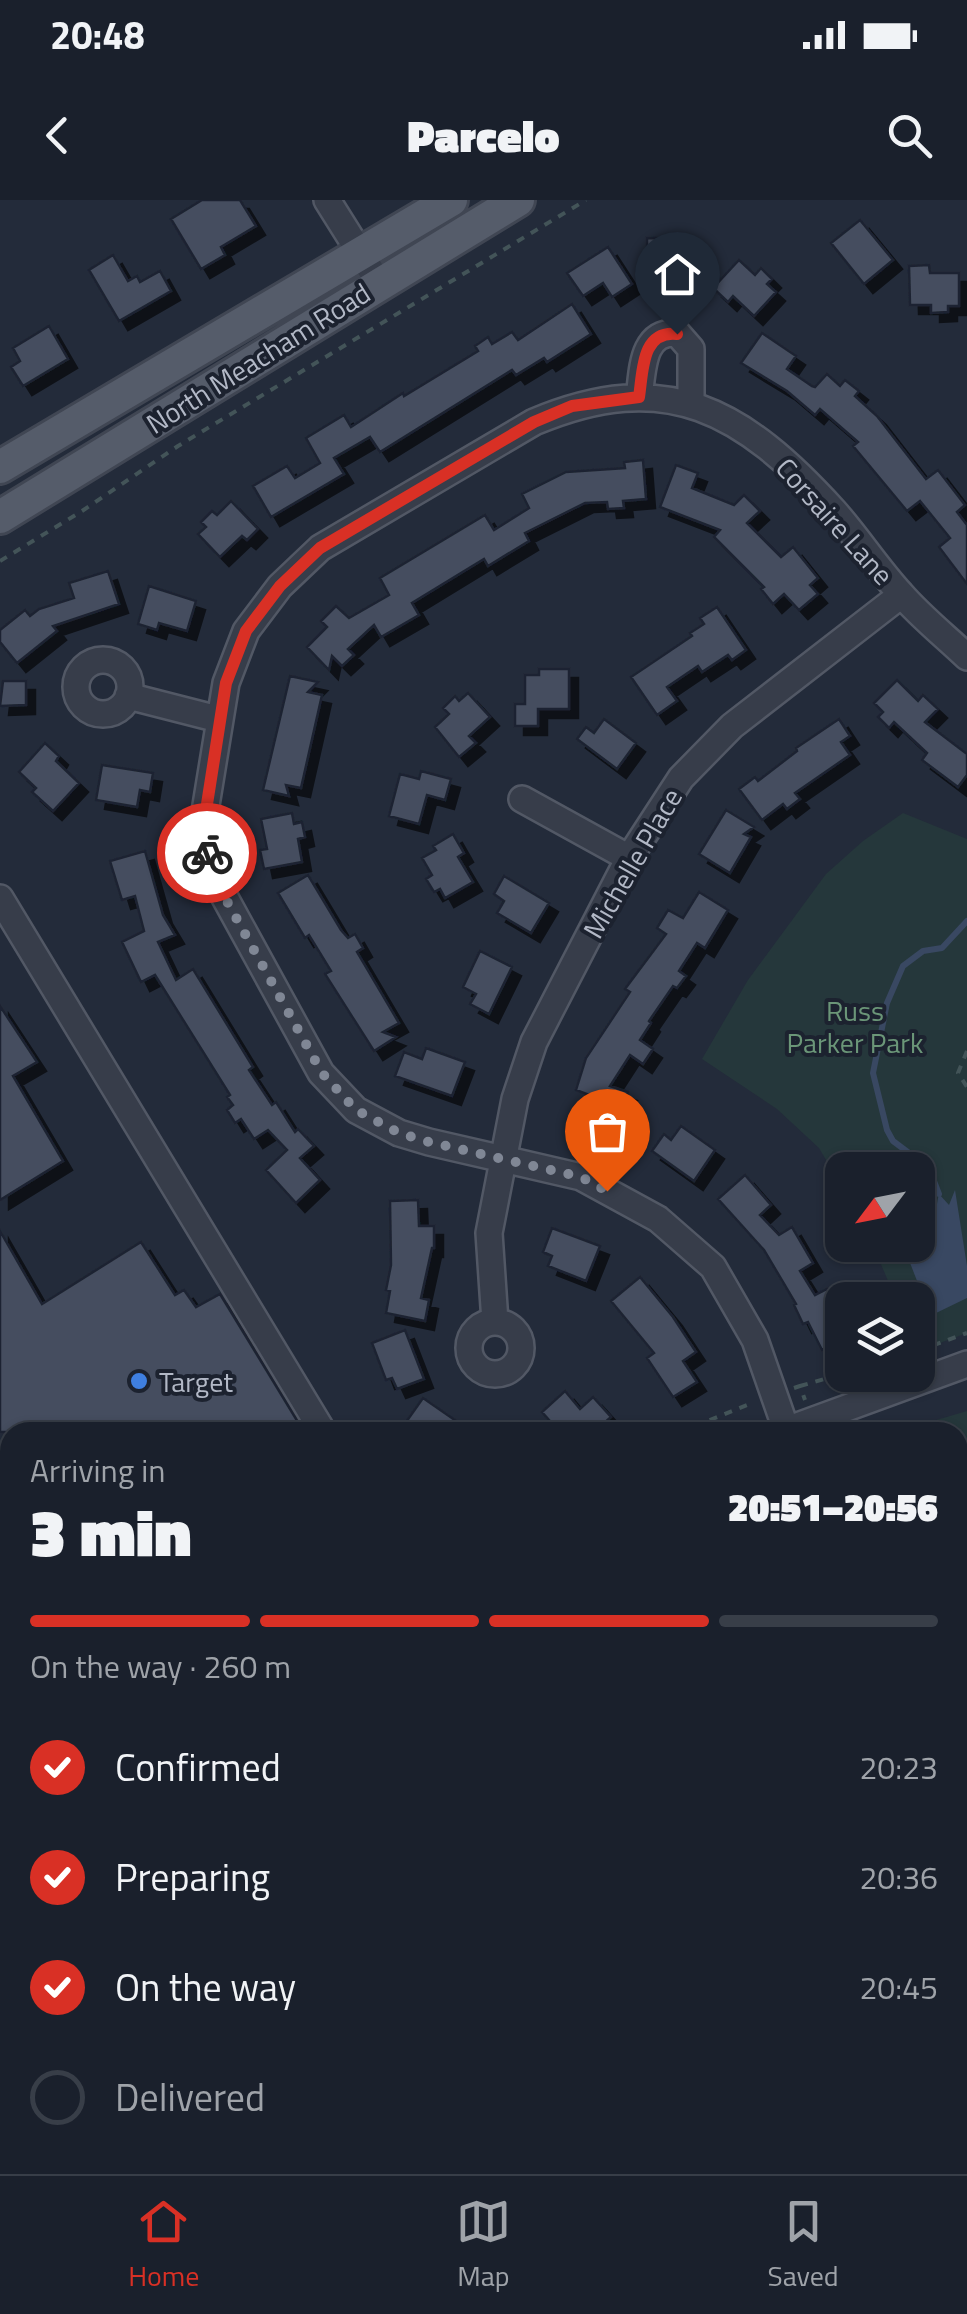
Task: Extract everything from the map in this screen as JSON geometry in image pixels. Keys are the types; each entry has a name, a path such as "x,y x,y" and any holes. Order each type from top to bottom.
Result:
{"main road":[{"name":"North Meacham Road","path":"0,467 450,200"},
{"name":"North Meacham Road","path":"0,517 518,200"}],"street":[{"path":"326,200 379,284"},
{"path":"639,397 649,346 669,332 677,334 691,349 691,403"},
{"name":"Corsaire Lane","path":"782,1422 755,1340 713,1267 658,1219 581,1177 399,1133 356,1110 322,1073 218,885 202,836 226,683 246,631 280,586 320,548 534,422 572,406 639,397 691,403 729,420 776,454 834,512 901,595 967,657"},
{"name":"Michelle Place","path":"494,1322 489,1233 515,1099 534,1042 629,858 681,778 732,726 901,595"},
{"path":"128,696 218,719"},
{"path":"522,799 629,858"},
{"path":"0,898 318,1422"},
{"path":"812,1422 967,1364"}],"path":[{"path":"0,562 178,446 586,200"},
{"path":"967,1051 958,1073 967,1087"},
{"path":"935,1344 967,1332"},
{"path":"800,1386 825,1379"}],"green space":[{"name":"Russ Parker Park","path":"903,813 967,839 967,1333 935,1345 935,1282 888,1282 880,1262 935,1262 935,1152 825,1152 825,1158 777,1109 702,1059 748,980 826,874"},
{"path":"967,1411 967,1422 930,1422"}],"water":[{"path":"955,1190 967,1266 967,1298 935,1314 935,1282 917,1282 910,1262 935,1262 939,1194 949,1205"}],"building":[{"path":"202,200 240,200 256,226 221,247 225,255 201,269 171,219"},
{"path":"860,220 893,260 864,284 831,243"},
{"path":"647,238 693,239 697,275 647,274"},
{"path":"608,247 632,284 612,297 603,283 583,296 567,273"},
{"path":"113,255 128,281 137,276 140,282 160,271 171,291 119,321 89,270"},
{"path":"739,260 755,275 761,268 772,279 767,284 776,292 754,316 733,296 728,302 713,288"},
{"path":"929,265 930,273 959,273 959,306 948,306 948,312 931,313 931,305 910,305 909,266"},
{"path":"572,304 591,334 547,362 544,358 516,375 512,370 380,452 370,437 334,458 344,474 271,517 253,486 287,466 295,478 320,463 306,438 344,415 351,427 478,351 475,346 488,337 492,344 512,332 518,340"},
{"path":"49,326 68,359 23,386 11,367 20,361 13,348"},
{"path":"762,333 796,356 787,369 812,386 827,374 840,386 845,380 859,391 855,396 877,416 926,479 938,470 965,505 957,512 967,525 967,584 939,547 950,538 920,501 907,511 853,446 858,442 820,409 815,415 787,391 741,363"},
{"path":"643,460 646,499 623,501 624,508 608,509 607,502 585,503 525,533 529,541 488,566 484,559 412,603 419,615 381,637 374,625 348,649 354,655 342,666 332,656 329,670 307,647 327,627 321,621 336,606 349,618 389,595 380,578 485,515 494,530 529,508 522,494 566,472 625,468 624,462"},
{"path":"676,465 698,473 692,488 734,505 744,495 760,511 747,523 781,557 793,547 818,578 810,585 818,594 799,610 784,594 773,604 761,589 764,587 714,537 720,530 660,507"},
{"path":"231,501 258,529 247,540 242,536 220,557 198,534 206,527 201,522 212,511 217,515"},
{"path":"108,571 119,604 53,626 57,631 17,663 0,642 0,630 25,610 30,616 39,609 74,598 69,583"},
{"path":"149,586 196,601 187,631 159,623 157,630 138,624"},
{"path":"717,607 746,650 732,660 728,655 702,672 698,666 667,687 677,701 657,715 631,677 692,636 690,633 704,624 700,618"},
{"path":"539,669 569,669 569,709 538,709 538,726 515,726 515,704 525,704 525,675 539,675"},
{"path":"290,676 318,682 308,692 322,695 301,788 286,785 289,796 263,790"},
{"path":"897,680 918,701 923,695 938,709 925,722 967,754 967,775 958,787 922,760 927,753 894,722 889,728 878,717 883,712 874,703"},
{"path":"3,681 26,681 26,705 0,706"},
{"path":"468,693 490,717 469,736 476,743 459,757 435,727 449,714 443,708 455,696 459,701"},
{"path":"604,719 636,743 617,769 577,739 586,727 594,733"},
{"path":"839,719 850,736 841,742 850,755 795,793 800,799 787,809 783,804 762,820 739,789 755,777 758,781 796,748"},
{"path":"45,743 59,756 56,761 79,783 53,811 32,792 36,788 19,772"},
{"path":"102,765 153,773 150,792 140,790 137,807 96,800"},
{"path":"421,771 451,779 445,800 427,795 419,824 389,816 400,774 419,779"},
{"path":"726,810 754,827 744,834 751,837 730,873 699,854"},
{"path":"292,813 294,824 302,822 305,837 298,839 302,862 264,869 260,850 267,849 261,819"},
{"path":"453,834 464,853 458,857 473,882 445,898 440,889 434,892 426,879 432,875 422,858"},
{"path":"145,851 163,915 175,935 158,942 176,980 193,969 272,1105 276,1102 295,1132 298,1129 314,1146 300,1158 320,1180 296,1203 266,1170 287,1150 268,1130 254,1139 241,1119 235,1123 227,1110 233,1105 227,1097 230,1095 155,975 141,982 122,942 144,931 135,896 122,900 110,861"},
{"path":"308,875 341,930 348,938 355,934 363,948 357,952 399,1023 383,1032 396,1037 374,1051 325,974 331,971 278,893"},
{"path":"504,876 549,903 531,933 497,913 504,901 494,894"},
{"path":"699,892 728,910 705,948 697,943 679,971 686,976 677,988 673,986 649,1021 640,1040 653,1049 643,1064 630,1055 610,1086 628,1092 614,1134 583,1123 592,1096 576,1090 586,1058 630,992 625,989 666,934 657,928 668,910 683,918"},
{"path":"480,951 512,967 489,1014 470,1004 476,994 463,987"},
{"path":"0,1006 37,1062 13,1076 63,1161 0,1200"},
{"path":"426,1048 465,1062 452,1096 395,1076 404,1052 422,1059"},
{"path":"681,1126 715,1150 694,1181 652,1151 664,1134 671,1140"},
{"path":"745,1175 771,1205 760,1215 779,1235 792,1227 813,1263 800,1271 815,1295 825,1290 825,1348 822,1350 808,1322 803,1324 796,1304 764,1250 718,1199"},
{"path":"418,1200 419,1226 434,1226 434,1248 421,1298 429,1300 425,1321 386,1313 391,1265 390,1201"},
{"path":"552,1228 600,1246 586,1281 548,1266 552,1256 543,1252"},
{"name":"Target","path":"0,1231 42,1304 141,1242 175,1295 184,1290 196,1307 220,1294 298,1422 0,1422"},
{"path":"640,1277 696,1352 683,1361 697,1382 673,1397 647,1358 654,1353 611,1301"},
{"path":"405,1330 424,1379 397,1389 392,1378 386,1380 372,1343"},
{"path":"565,1391 580,1409 593,1397 611,1417 605,1422 551,1422 542,1412"},
{"path":"423,1398 458,1422 406,1422"}],"waterway":[{"path":"939,1194 929,1168 893,1141 873,1073 887,1003 903,966 923,951 942,948 967,921"}],"way so far":[{"path":"207,853 218,885 322,1073 356,1110 399,1133 581,1177 607,1191"}],"place":[{"name":"Target","path":"139,1381"}],"route":[{"path":"207,853 202,836 226,683 246,631 280,586 320,548 534,422 572,406 639,397 649,346 661,335 677,334"}]}
